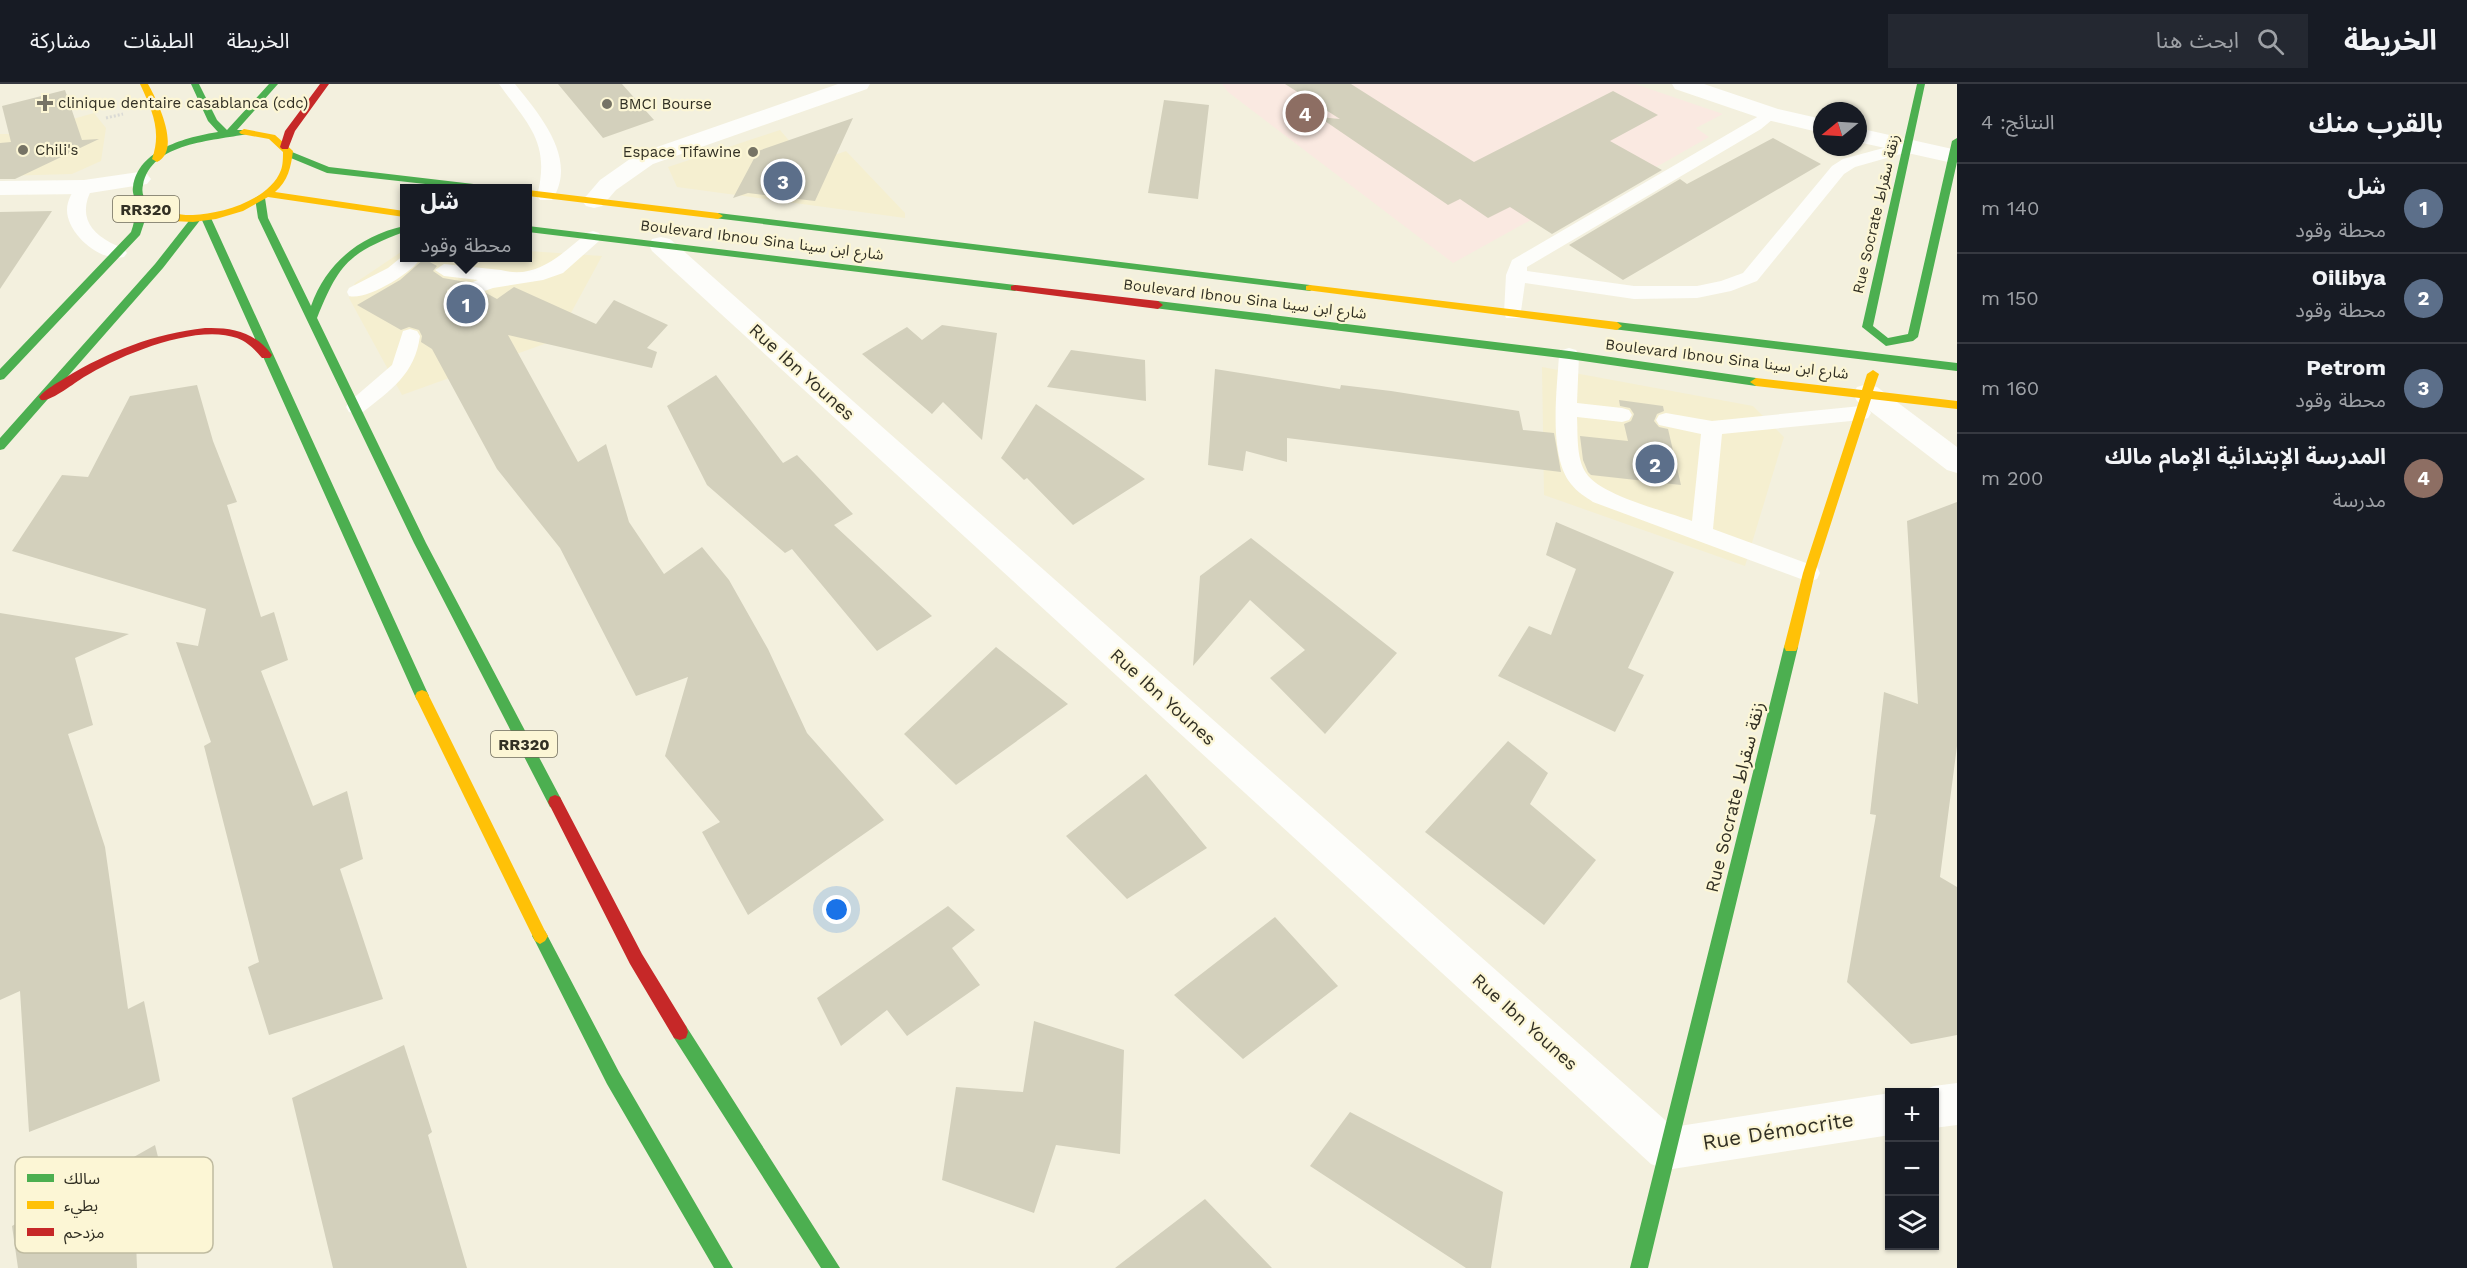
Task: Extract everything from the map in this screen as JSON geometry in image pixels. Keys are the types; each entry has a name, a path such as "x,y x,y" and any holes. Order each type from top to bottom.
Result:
{"main road":[{"name":"RR320","path":"144,84 164,124 166,136 157,159 139,190 148,210 158,215 201,218 236,210 263,196 287,171 287,151 267,135 227,132 186,142 157,159"},
{"path":"195,84 213,121 227,132 274,84"},
{"path":"325,84 290,131 287,151 327,170 441,184"},
{"name":"Rue Socrate زنقة سقراط","path":"1639,1268 1666,1149 1809,573 1878,357 1886,342 1867,327 1922,84"},
{"path":"1886,342 1914,337 1956,151"},
{"path":"0,376 117,253 139,225 139,190"},
{"name":"Boulevard Ibnou Sina شارع ابن سينا","path":"532,194 1957,367"},
{"name":"RR320","path":"263,196 263,218 426,553 636,959 731,1115 831,1268"},
{"path":"263,196 400,213"},
{"name":"RR320","path":"201,218 437,729 513,883 613,1078 724,1268"},
{"path":"6,432 45,397 201,218"},
{"name":"Boulevard Ibnou Sina شارع ابن سينا","path":"532,229 1569,355 1781,386 1864,403 1957,405"},
{"path":"312,317 320,288 336,262 346,254 374,240 400,231"},
{"path":"45,397 100,359 137,343 168,335 229,332 242,335 266,355"}],"street":[{"path":"594,201 608,185 645,159 859,84"},
{"path":"1683,84 1771,114 1813,124"},
{"path":"1867,137 1909,146 1956,151"},
{"path":"0,188 84,187 139,190"},
{"name":"Rue Ibn Younes","path":"661,244 1666,1149"},
{"path":"1864,403 1957,462"},
{"path":"1939,1106 1957,1104"},
{"name":"Rue Démocrite","path":"1666,1149 1885,1115"}],"lane":[{"path":"507,84 542,129 549,146 553,168 546,195"},
{"path":"1513,313 1515,275 1518,264 1755,126 1771,114"},
{"path":"1515,275 1643,293 1734,285 1750,277 1838,170 1849,163 1909,146"},
{"path":"84,187 78,194 76,203 77,221 81,230 86,237 103,248 117,253"},
{"path":"456,295 490,282 543,274 556,269 593,237"},
{"path":"320,288 363,294 411,262"},
{"path":"444,270 481,272 512,278"},
{"path":"356,407 403,369 409,356 410,336"},
{"path":"1569,355 1568,409 1571,460 1575,475 1586,487 1601,496 1809,573"},
{"path":"1666,420 1712,428 1864,403"},
{"path":"1568,409 1622,415"},
{"path":"1702,533 1712,428"}],"path":[{"path":"106,118 130,112"}],"shaded area":[{"path":"1222,84 1635,84 1723,114 1696,128 1709,137 1600,199 1556,206 1453,263 1228,92"},
{"path":"94,113 106,128 101,161 72,174 0,176 0,134 20,134"},
{"path":"780,130 809,164 846,151 905,213 905,218 677,187 668,167"},
{"path":"532,251 602,256 571,313 547,343 402,395 349,298 355,283 400,253 400,262 532,262"},
{"path":"1542,367 1753,406 1784,437 1745,566 1544,495"}],"building":[{"path":"558,84 622,84 654,120 603,138"},
{"path":"1285,84 1351,84 1474,162 1613,91 1658,115 1610,141 1662,170 1552,234 1510,207 1488,218 1460,199 1448,205 1319,117 1340,119"},
{"path":"65,90 82,140 99,139 15,179 0,179 0,143 11,142 2,106"},
{"path":"1164,100 1209,105 1198,199 1148,193"},
{"path":"853,118 815,201 748,193 733,198 758,151"},
{"path":"1773,138 1821,164 1623,280 1569,245 1680,179 1687,184"},
{"path":"52,211 0,289 0,212"},
{"path":"421,262 430,262 437,266 433,271 443,278 466,282 447,290 447,300 455,303 486,293 497,299 514,287 596,324 614,300 668,325 647,348 657,352 652,368 508,335 578,462 606,444 629,522 664,574 702,547 729,580 768,649 807,733 884,820 748,915 702,832 720,822 665,756 688,677 636,696 560,548 497,469 432,349 421,342 422,336 419,330 409,327 401,330 357,305 400,280"},
{"path":"942,325 997,333 982,440 943,402 932,414 862,354 907,327 922,340"},
{"path":"1071,350 1145,360 1146,401 1047,387"},
{"path":"1215,369 1340,389 1341,385 1391,391 1519,411 1523,430 1554,433 1561,472 1287,438 1287,462 1246,451 1243,471 1208,465"},
{"path":"716,375 783,463 797,455 853,514 834,525 932,616 877,651 792,549 785,553 707,485 667,406"},
{"path":"197,385 213,441 237,502 227,505 261,617 274,612 288,660 261,671 313,806 347,791 363,859 340,869 383,999 269,1035 248,967 259,962 204,746 211,742 176,642 198,646 206,609 12,551 62,475 88,477 130,396"},
{"path":"1619,400 1663,406 1664,411 1657,414 1654,421 1659,427 1668,429 1681,485 1591,475 1588,472 1583,460 1580,436 1628,441 1624,424 1631,421 1634,414 1630,408 1620,406"},
{"path":"1036,404 1145,479 1073,525 1027,478 1024,480 1001,458"},
{"path":"1957,502 1957,746 1940,877 1957,887 1957,1035 1911,1044 1847,982 1876,815 1870,814 1884,692 1918,704 1907,521"},
{"path":"1556,522 1674,572 1628,668 1644,675 1615,732 1498,676 1529,626 1551,635 1576,569 1546,555"},
{"path":"1251,538 1397,653 1325,734 1270,678 1305,650 1250,600 1193,666 1200,576"},
{"path":"0,613 129,634 75,658 93,725 68,734 105,847 128,1009 144,1001 160,1081 29,1132 20,991 0,1000"},
{"path":"996,647 1068,704 956,785 904,734"},
{"path":"1508,741 1548,773 1530,804 1596,860 1544,925 1425,832"},
{"path":"1146,774 1207,848 1127,899 1066,836"},
{"path":"948,906 975,930 952,948 980,985 907,1036 887,1010 841,1046 817,998"},
{"path":"1275,917 1338,986 1243,1059 1174,995"},
{"path":"1034,1021 1124,1050 1120,1154 1056,1145 1034,1213 942,1180 956,1087 1023,1092"},
{"path":"404,1045 432,1132 428,1135 467,1268 333,1268 292,1098"},
{"path":"1350,1112 1503,1192 1491,1268 1466,1268 1310,1166"},
{"path":"155,1145 158,1157 134,1157"},
{"path":"1205,1199 1272,1268 1115,1268"},
{"path":"15,1224 15,1247 12,1226"},
{"path":"16,1253 136,1253 137,1268 18,1268"}],"traffic: fast":[{"path":"195,84 213,121 224,133"},
{"path":"230,132 274,84"},
{"path":"1921,84 1867,327 1886,342 1913,337 1957,141"},
{"path":"155,213 142,203 137,192 141,174 150,162 179,145 197,139 244,132"},
{"path":"289,154 327,170 448,184"},
{"path":"260,198 263,218 420,543 555,802"},
{"path":"0,376 136,233 141,217 139,201"},
{"path":"718,216 1310,288"},
{"path":"206,218 422,696"},
{"path":"0,446 159,266 196,219"},
{"path":"532,229 1015,288"},
{"path":"312,317 326,283 344,259 356,250 400,231"},
{"path":"1158,305 1569,355 1756,382"},
{"path":"1617,326 1957,367"},
{"path":"1639,1268 1791,647"},
{"path":"540,936 613,1078 724,1268"},
{"path":"680,1032 831,1268"}],"traffic: slow":[{"path":"144,84 162,129 161,149 157,159"},
{"path":"155,213 172,218 216,216 260,199 276,186 286,170 288,151 272,137 244,132"},
{"path":"532,193 718,216"},
{"path":"266,194 400,213"},
{"path":"1310,288 1617,326"},
{"path":"1791,647 1809,573 1873,374"},
{"path":"1756,382 1957,405"},
{"path":"422,696 540,936"}],"traffic: jam":[{"path":"285,147 290,131 325,84"},
{"path":"1015,288 1158,305"},
{"path":"45,397 101,362 140,345 161,339 225,332 245,337 266,355"},
{"path":"555,802 636,959 680,1032"}],"place":[{"name":"clinique dentaire casablanca (cdc)","path":"45,103"},
{"name":"BMCI Bourse","path":"607,104"},
{"name":"المدرسة الإبتدائية الإمام مالك","path":"1305,113"},
{"name":"Chili's","path":"23,150"},
{"name":"Espace Tifawine","path":"753,152"},
{"name":"Petrom","path":"783,181"},
{"name":"شل","path":"466,304"},
{"name":"Oilibya","path":"1655,464"}]}
